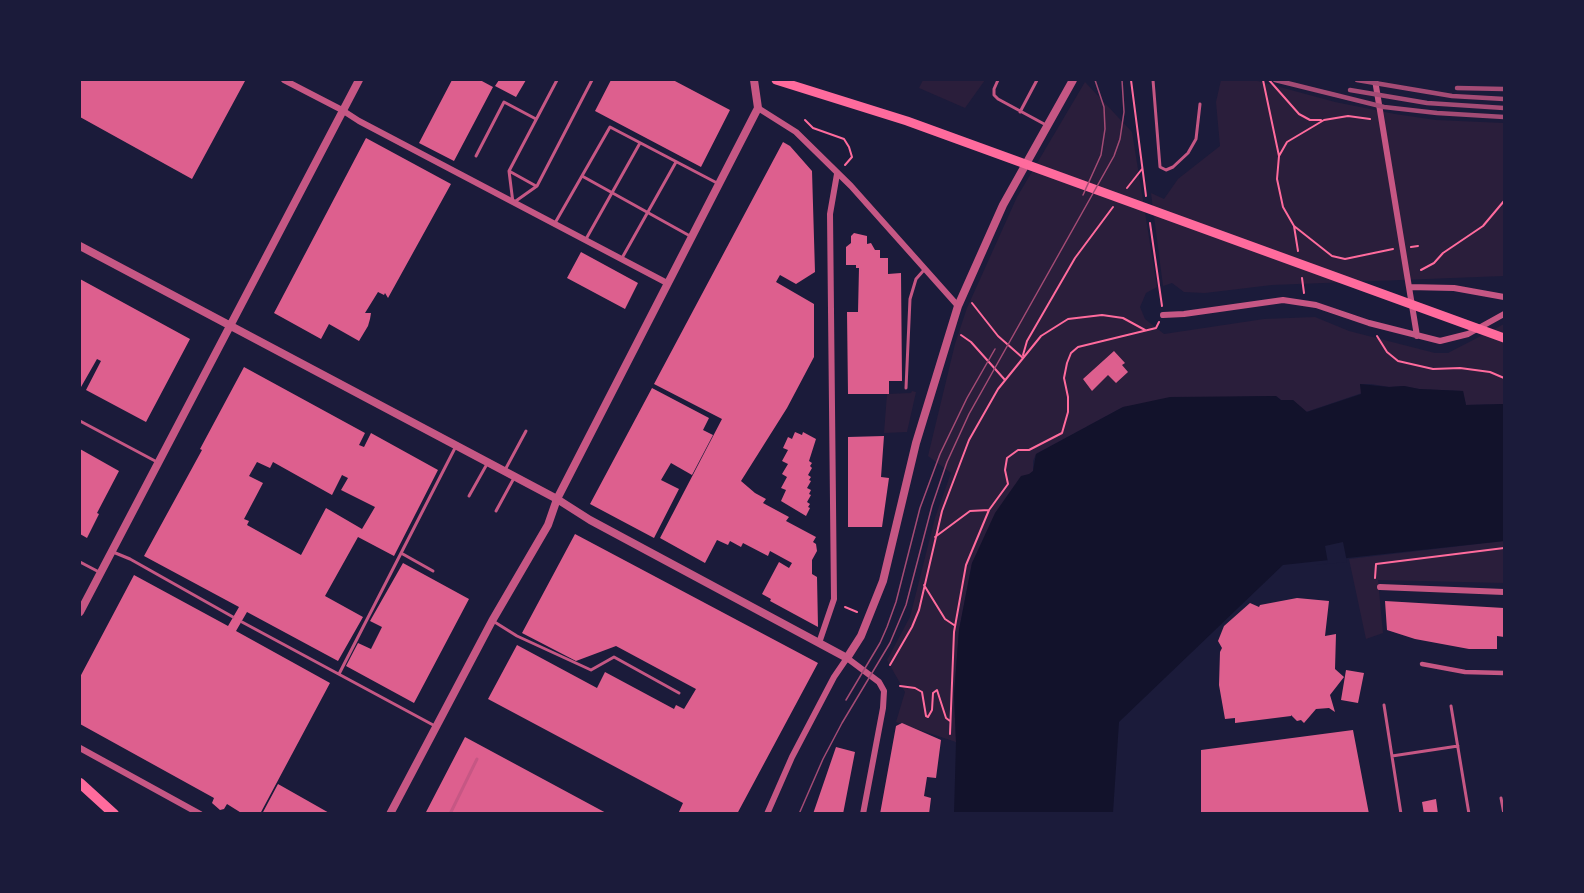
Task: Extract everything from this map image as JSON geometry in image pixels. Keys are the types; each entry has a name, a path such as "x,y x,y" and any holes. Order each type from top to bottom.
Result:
{"highway":[{"path":"80,783 114,813"}],"main road":[{"path":"776,80 907,121 1504,338"}],"street":[{"path":"284,80 667,284"},
{"path":"80,612 359,80"},
{"path":"390,813 492,621 548,525 557,499 758,108 754,80"},
{"path":"767,813 792,757 834,678 861,636 883,581 916,443 958,306 1003,205 1072,80"},
{"path":"1375,80 1417,336"},
{"path":"758,108 796,132 851,186 958,306"},
{"path":"819,643 834,599 830,214 837,174"},
{"path":"81,250 488,462 557,499 590,520 847,658 879,682 884,691 884,708 863,813"},
{"path":"1409,287 1454,288 1504,297"},
{"path":"1163,315 1283,300 1316,305 1440,341 1468,334 1504,314"},
{"path":"1380,587 1504,592"},
{"path":"1422,664 1464,672 1504,673"},
{"path":"80,748 200,813"}],"lane":[{"path":"557,80 509,171 513,203 537,186 592,80"},
{"path":"998,80 994,89 994,95 998,99 1046,125"},
{"path":"1020,112 1037,80"},
{"path":"1154,80 1160,167 1166,170 1173,167 1188,153 1196,139 1200,104"},
{"path":"476,156 504,102 536,119"},
{"path":"554,225 610,127 719,184"},
{"path":"585,241 640,143"},
{"path":"621,260 677,162"},
{"path":"509,171 537,186"},
{"path":"582,176 692,237"},
{"path":"906,388 910,299 916,279 925,269"},
{"path":"80,421 159,463"},
{"path":"504,471 526,431"},
{"path":"339,674 456,446"},
{"path":"469,496 488,462"},
{"path":"496,511 514,477"},
{"path":"113,552 130,559 233,617"},
{"path":"401,553 433,571"},
{"path":"80,562 101,573"},
{"path":"492,621 516,636 591,670 614,657 679,693"},
{"path":"242,622 436,727"},
{"path":"1384,705 1401,813"},
{"path":"1451,706 1469,813"},
{"path":"1392,756 1458,746"},
{"path":"450,813 477,759"},
{"path":"1501,798 1504,813"}],"path":[{"path":"1263,80 1279,156 1277,179 1283,207 1294,226 1332,256 1345,259 1392,249"},
{"path":"1269,80 1299,114 1310,120 1348,116 1370,119"},
{"path":"805,120 813,128 843,139 849,147 852,158 847,162"},
{"path":"1279,156 1287,142 1324,120"},
{"path":"1123,193 1142,169"},
{"path":"1023,358 1027,341 1075,258 1117,201"},
{"path":"1421,270 1434,263 1443,253 1483,226 1504,201"},
{"path":"972,303 998,336 1023,358"},
{"path":"890,666 919,610 942,511 969,440 998,388 1041,336 1068,319 1102,315 1123,318 1146,330"},
{"path":"950,734 955,626 966,565 989,510 1008,484 1005,470 1007,458 1018,450 1029,450 1062,433 1068,412 1064,378 1066,363 1071,353 1078,347 1092,342 1156,328 1163,315"},
{"path":"959,333 971,342 1005,380"},
{"path":"1377,336 1387,352 1398,361 1433,369 1460,368 1490,372 1504,378"},
{"path":"935,537 970,511 989,510"},
{"path":"1380,587 1375,577 1376,564 1504,548"},
{"path":"924,585 945,619 955,626"},
{"path":"845,607 856,612"},
{"path":"900,686 915,688 922,692 928,717 932,710 933,693 937,690 946,718 950,721"}],"shaded area":[{"path":"923,80 985,80 965,108 919,88"},
{"path":"1221,80 1254,80 1335,102 1395,114 1436,120 1504,123 1504,276 1272,285 1205,293 1184,292 1172,283 1163,286 1151,193 1164,199 1178,179 1220,146 1216,102"},
{"path":"1085,82 1132,132 1157,287 1146,293 1140,307 1145,319 1164,334 1264,319 1315,317 1349,331 1435,353 1448,353 1504,324 1504,404 1466,405 1463,391 1360,384 1362,393 1306,412 1293,400 1281,400 1276,396 1235,397 1123,407 1036,454 1033,471 972,563 959,630 954,695 956,742 896,722 905,692 887,660 910,617 935,518 951,473 928,456 955,344 967,308 1017,197"},
{"path":"1360,384 1463,391 1466,405 1504,404 1504,541 1283,565 1119,722 1113,813 954,814 956,742 954,695 959,630 972,563 995,513 1021,476 1033,471 1036,454 1123,407 1170,397 1276,396 1281,400 1293,400 1307,412 1361,394"},
{"path":"916,392 907,432 884,433 887,394 911,393"},
{"path":"1504,541 1504,583 1378,580 1383,633 1366,639 1349,559"}],"pier":[{"path":"1343,542 1347,562 1316,565 1328,563 1325,546"}],"building":[{"path":"80,80 245,81 192,179 80,117"},
{"path":"452,80 480,80 493,87 454,161 419,143"},
{"path":"499,80 526,80 516,97 495,86"},
{"path":"611,80 673,80 730,110 701,167 595,111"},
{"path":"366,138 451,184 388,298 385,293 384,295 378,292 365,313 371,313 370,319 359,341 329,324 321,339 274,313"},
{"path":"783,142 790,146 812,171 815,272 796,284 780,275 776,282 814,304 814,357 787,408 741,481 766,499 763,503 789,517 786,521 816,537 813,542 816,544 817,551 812,560 812,574 817,577 818,627 770,601 771,599 762,594 779,562 789,568 792,563 770,551 768,556 743,543 741,547 730,541 728,545 717,540 705,563 660,538 722,419 654,384"},
{"path":"854,233 867,236 867,244 871,243 875,250 880,250 880,258 888,258 888,274 901,273 902,381 889,381 889,394 848,394 847,312 858,312 859,268 856,268 856,265 846,265 846,247 851,243 851,236"},
{"path":"581,252 638,283 625,309 567,278"},
{"path":"80,279 190,339 146,422 86,390 101,361 97,359 80,386"},
{"path":"1114,351 1125,363 1122,365 1128,372 1116,383 1108,375 1092,391 1083,379"},
{"path":"244,367 365,433 359,445 364,447 371,433 438,470 394,556 358,537 325,596 363,617 338,661 247,612 236,631 330,683 260,814 243,814 227,804 224,809 220,810 212,803 214,798 80,724 80,677 134,575 228,626 239,607 144,556 202,450 200,449","holes":["257,462 270,468 273,462 332,495 342,475 348,478 341,490 375,507 362,529 326,508 301,555 247,525 249,521 244,519 263,483 249,476"]},
{"path":"652,388 709,418 703,430 713,435 692,475 671,463 661,480 679,489 654,538 590,504"},
{"path":"795,432 802,435 803,432 816,439 809,461 812,463 810,466 812,468 808,475 811,481 807,488 811,490 809,494 811,495 807,502 810,508 806,516 781,501 786,490 781,488 787,477 782,474 788,464 782,461 788,450 783,448 788,437 792,439"},
{"path":"884,436 881,477 889,478 882,527 848,527 848,437"},
{"path":"80,449 119,471 87,538 80,534"},
{"path":"575,534 818,663 737,814 678,814 683,803 488,699 517,645 597,688 605,672 674,709 676,705 684,709 696,689 616,646 576,661 522,633"},
{"path":"403,563 469,599 414,703 346,666 358,643 371,649 382,627 370,621"},
{"path":"1297,598 1329,601 1325,636 1336,634 1335,669 1344,677 1330,695 1335,712 1329,708 1316,709 1304,723 1301,720 1297,721 1291,715 1235,723 1235,718 1225,719 1219,685 1222,648 1218,641 1224,626 1250,603 1259,607"},
{"path":"1385,601 1504,608 1504,637 1497,636 1497,649 1469,649 1415,639 1387,630"},
{"path":"1346,670 1364,673 1358,703 1341,700"},
{"path":"902,723 941,740 936,778 927,777 924,796 931,798 929,814 880,814 896,726"},
{"path":"1353,730 1369,814 1201,814 1201,750"},
{"path":"465,737 608,814 425,814"},
{"path":"836,747 855,752 843,814 813,814"},
{"path":"278,784 331,814 262,814"},
{"path":"1436,799 1438,814 1424,814 1422,802"}],"tram line":[{"path":"1083,195 1101,155 1105,129 1104,107 1095,80"},
{"path":"799,814 842,723 890,643 906,605 932,506 947,462 969,414 1114,156 1120,139 1124,112 1122,80"},
{"path":"846,700 887,627 896,602 920,508 940,454 967,398 995,349"}],"railway":[{"path":"1275,80 1384,107 1504,117"},
{"path":"1357,80 1452,96 1504,99"},
{"path":"1457,88 1504,89"},
{"path":"1350,90 1427,103 1504,108"}]}
